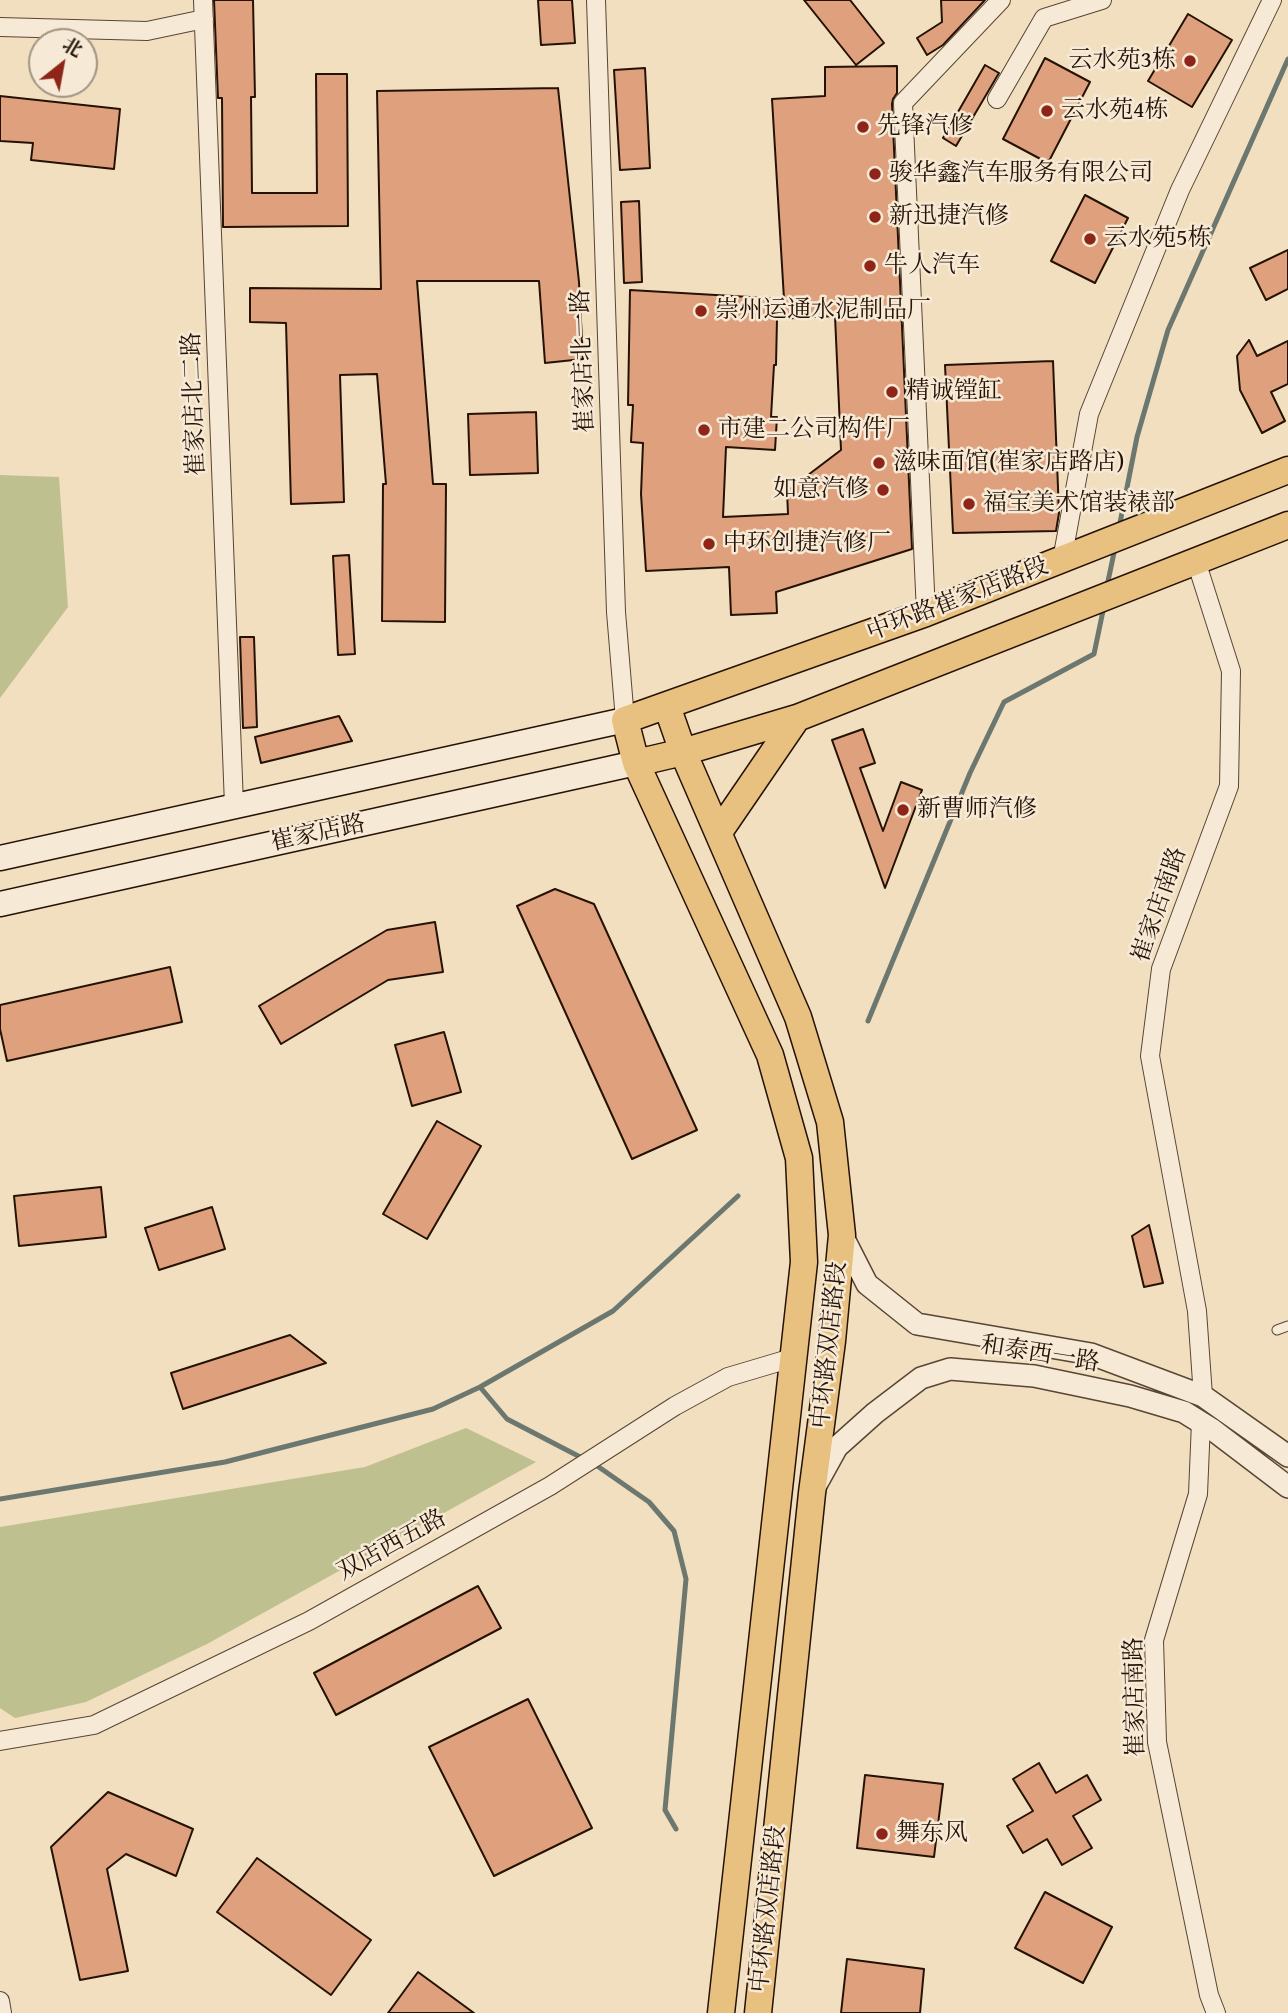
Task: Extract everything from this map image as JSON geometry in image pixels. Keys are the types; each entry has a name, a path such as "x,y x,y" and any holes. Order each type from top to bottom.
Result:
{"main road":[{"name":"中环路崔家店路段","path":"625,720 926,613 1288,470"},
{"name":"中环路崔家店路段","path":"636,763 797,718 1288,525"},
{"name":"中环路双店路段","path":"667,706 683,752 798,1017 830,1122 842,1235 832,1340 812,1493 758,2013"},
{"path":"719,832 797,718"},
{"name":"中环路双店路段","path":"625,720 636,763 770,1055 799,1158 804,1262 721,2013"},
{"name":"崔家店路","path":"0,858 625,720"},
{"name":"崔家店路","path":"0,904 636,763"}],"street":[{"name":"崔家店北二路","path":"203,0 234,806"},
{"name":"崔家店北一路","path":"596,0 616,612 625,720"},
{"path":"926,613 903,103 1001,0"},
{"path":"997,99 1044,18 1102,0"},
{"path":"1069,557 1089,414 1180,190 1272,0"},
{"path":"0,27 147,31 204,19"},
{"name":"崔家店南路","path":"1196,561 1231,671 1229,786 1161,969 1150,1056 1197,1311 1203,1396"},
{"name":"和泰西一路","path":"842,1235 867,1284 917,1324 1091,1353 1203,1396 1288,1456"},
{"name":"双店西五路","path":"0,1741 94,1725 309,1621 550,1486 675,1406 728,1377 792,1358"},
{"name":"和泰西一路","path":"812,1493 837,1447 875,1413 921,1378 950,1369 1034,1376 1130,1396 1184,1412 1288,1487"},
{"name":"崔家店南路","path":"1201,1422 1198,1494 1154,1640 1157,1742 1209,1995 1216,2013"},
{"path":"0,2001 2,2013"}],"lane":[{"path":"1277,1331 1288,1326"}],"green space":[{"path":"0,475 59,477 68,607 0,698"},
{"path":"466,1428 536,1462 207,1644 86,1702 15,1718 0,1708 0,1527 365,1467"}],"building":[{"path":"214,0 253,0 255,97 251,97 252,193 317,193 316,74 347,74 348,226 223,227 222,98 218,98"},
{"path":"538,0 572,0 575,43 541,45"},
{"path":"804,0 850,0 884,43 856,65"},
{"path":"941,0 985,0 943,45 927,55 917,38 942,22"},
{"name":"云水苑3栋","path":"1188,14 1232,40 1192,107 1148,81"},
{"name":"云水苑4栋","path":"1045,58 1090,82 1048,163 1003,139"},
{"path":"985,65 999,73 956,146 943,138"},
{"path":"897,66 897,93 892,104 912,549 776,592 777,613 731,615 729,567 646,571 641,494 643,443 631,442 633,405 628,405 630,290 784,299 772,99 825,96 825,67","holes":["835,316 841,450 787,491 788,514 723,517 726,447 775,450 777,417 771,417 777,319"]},
{"path":"645,68 650,168 620,170 614,70"},
{"path":"558,88 579,282 583,359 545,363 539,281 417,281 433,484 446,484 445,622 382,621 383,484 386,484 377,374 340,375 344,502 291,504 286,323 250,322 250,288 381,289 377,91"},
{"path":"0,96 120,109 114,169 31,160 33,143 0,141"},
{"name":"云水苑5栋","path":"1085,195 1128,218 1095,283 1051,261"},
{"path":"639,201 642,282 624,283 621,202"},
{"path":"1288,250 1288,289 1266,300 1250,268"},
{"path":"1249,340 1257,356 1288,341 1288,384 1271,392 1285,421 1262,433 1240,390 1237,356"},
{"path":"1053,361 1059,513 1056,531 953,533 945,365"},
{"path":"536,412 538,473 470,475 468,414"},
{"path":"349,555 355,654 338,655 333,556"},
{"path":"240,637 254,637 257,727 243,728"},
{"path":"339,716 352,741 261,763 255,737"},
{"name":"新曹师汽修","path":"863,729 875,763 860,768 883,831 901,782 922,790 885,888 832,740"},
{"path":"555,889 594,904 697,1130 632,1159 517,906"},
{"path":"435,922 443,972 388,980 281,1044 259,1006 387,930"},
{"path":"170,967 182,1022 7,1061 0,1029 0,1005"},
{"path":"444,1032 461,1092 412,1106 395,1045"},
{"path":"437,1121 481,1146 427,1239 383,1214"},
{"path":"101,1187 106,1237 19,1246 14,1196"},
{"path":"212,1207 225,1249 159,1270 145,1228"},
{"path":"1149,1225 1163,1283 1144,1287 1132,1236"},
{"path":"290,1335 326,1363 183,1409 171,1373"},
{"path":"478,1586 501,1628 336,1715 314,1673"},
{"path":"528,1699 592,1828 494,1876 429,1747"},
{"path":"1039,1763 1056,1793 1087,1775 1101,1800 1073,1816 1092,1848 1062,1865 1047,1839 1023,1853 1007,1826 1033,1811 1013,1779"},
{"path":"865,1775 943,1784 934,1857 857,1848"},
{"path":"108,1792 193,1829 176,1876 126,1854 107,1869 128,1971 80,1980 51,1847"},
{"path":"257,1858 371,1940 331,1995 217,1912"},
{"path":"1045,1892 1112,1927 1083,1983 1015,1948"},
{"path":"847,1959 924,1969 920,2013 841,2013"},
{"path":"418,1972 474,2013 388,2013"}],"waterway":[{"path":"1119,528 1137,437 1168,330 1288,59"},
{"path":"1107,586 1115,548"},
{"path":"868,1021 970,773 1004,702 1094,654 1104,606"},
{"path":"0,1499 225,1462 433,1409 480,1387 613,1311 738,1196"},
{"path":"480,1387 507,1419 584,1459"},
{"path":"593,1463 649,1502 674,1531 686,1579 665,1810 676,1829"}],"place":[{"name":"云水苑3栋","path":"1190,61"},
{"name":"云水苑4栋","path":"1047,111"},
{"name":"先锋汽修","path":"863,127"},
{"name":"骏华鑫汽车服务有限公司","path":"875,174"},
{"name":"新迅捷汽修","path":"875,217"},
{"name":"云水苑5栋","path":"1090,239"},
{"name":"牛人汽车","path":"870,266"},
{"name":"崇州运通水泥制品厂","path":"701,311"},
{"name":"精诚镗缸","path":"892,392"},
{"name":"市建二公司构件厂","path":"704,430"},
{"name":"滋味面馆(崔家店路店)","path":"879,463"},
{"name":"如意汽修","path":"883,490"},
{"name":"福宝美术馆装裱部","path":"969,504"},
{"name":"中环创捷汽修厂","path":"709,544"},
{"name":"新曹师汽修","path":"903,810"},
{"name":"舞东风","path":"882,1834"}]}
